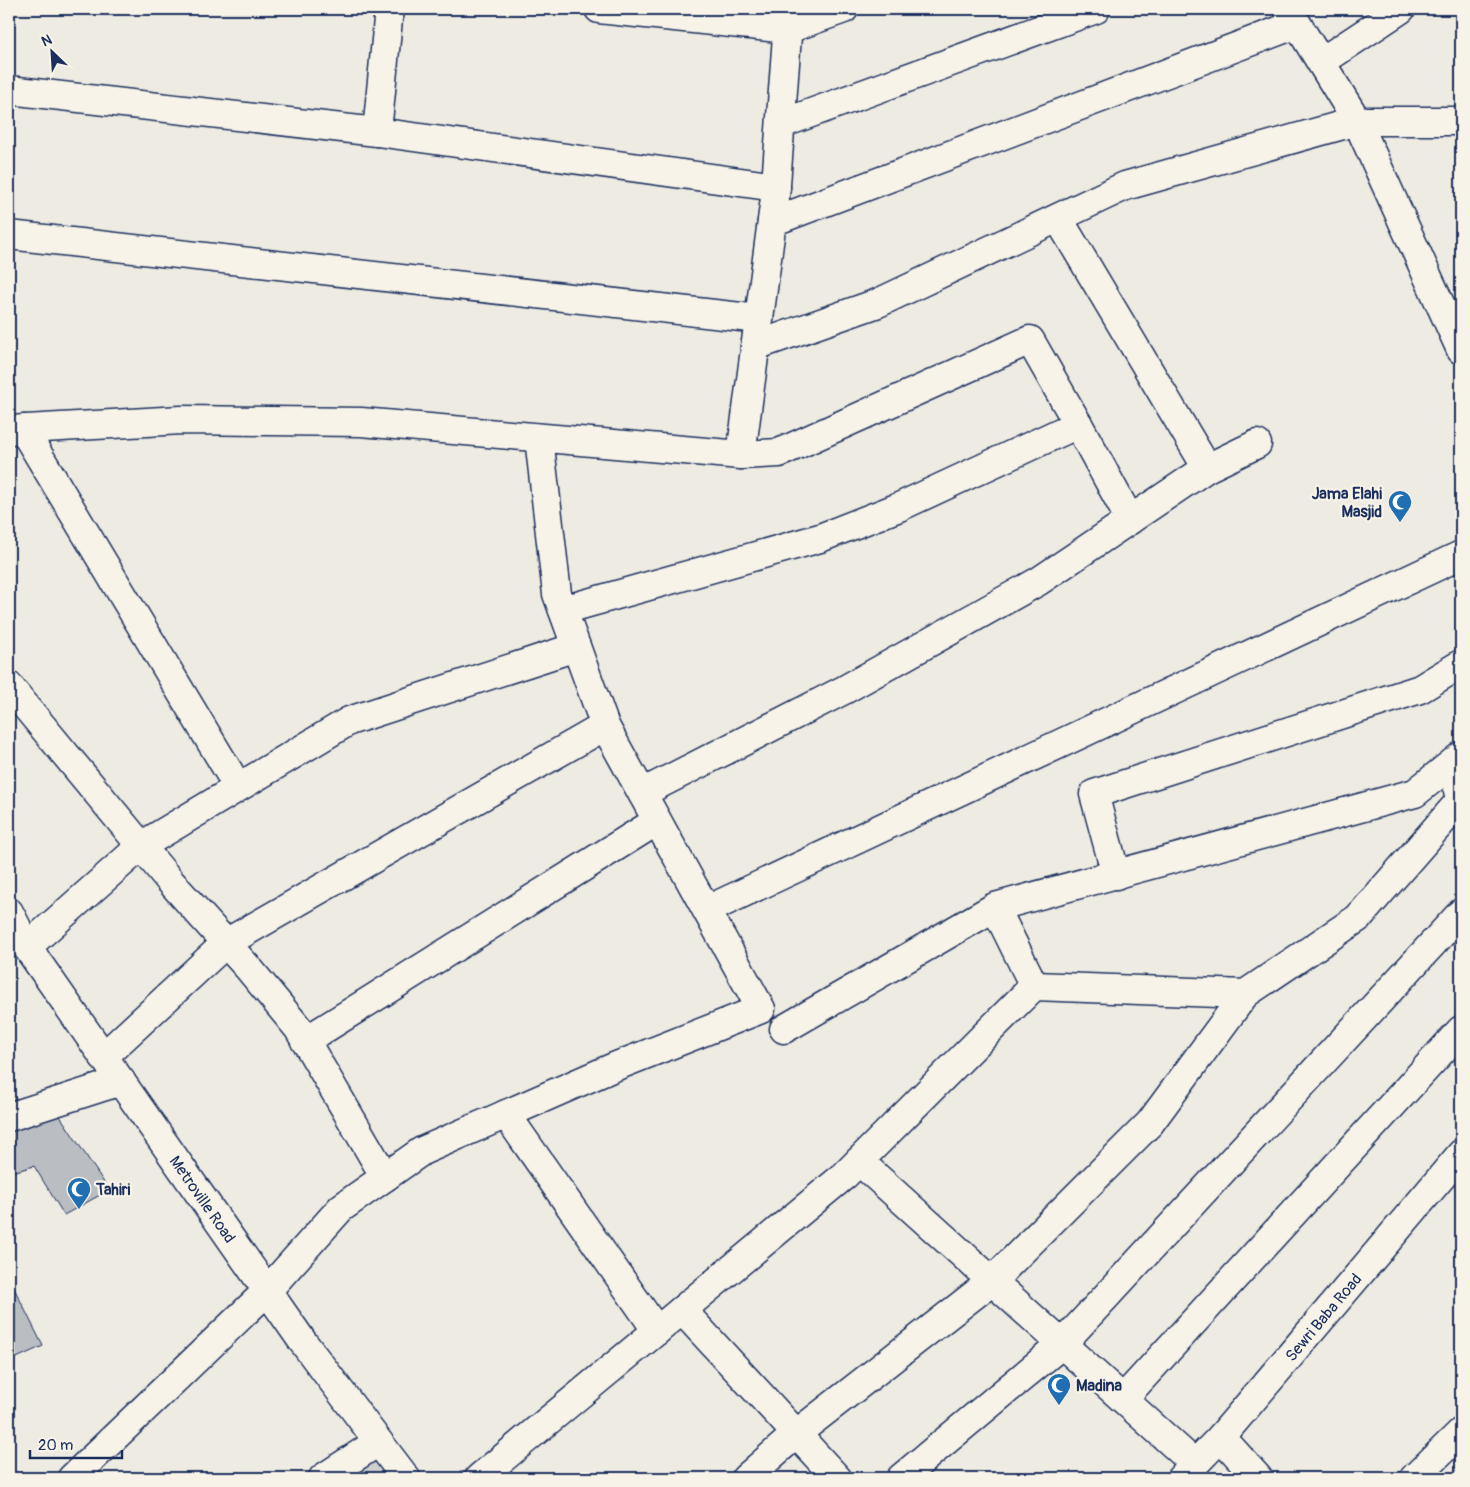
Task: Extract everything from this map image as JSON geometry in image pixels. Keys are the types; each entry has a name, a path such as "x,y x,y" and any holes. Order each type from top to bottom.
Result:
{"street":[{"path":"377,132 389,9"},
{"path":"599,9 788,19 844,9"},
{"path":"780,124 1096,9"},
{"path":"1320,62 1401,9"},
{"path":"772,222 1292,16 1357,121 1461,350"},
{"path":"741,455 776,187 788,19"},
{"path":"9,90 377,132 776,187"},
{"path":"755,346 878,303 1126,186 1357,121 1461,121"},
{"path":"1058,218 1207,468"},
{"path":"9,235 759,319"},
{"path":"16,429 180,420 361,422 741,455 779,453 1030,340 1130,520"},
{"path":"563,610 820,538 899,508 1078,424"},
{"path":"16,429 29,439 238,788"},
{"path":"72,1478 267,1291 341,1208 422,1151 614,1067 761,1009 604,726 557,594 539,438"},
{"path":"642,793 844,690 1039,581 1207,468 1257,444"},
{"path":"707,910 1461,555"},
{"path":"15,928 141,846 349,721 576,647"},
{"path":"1116,875 1094,794 1420,689 1461,664"},
{"path":"9,686 141,846 298,1028 385,1177"},
{"path":"104,1056 226,943 604,726"},
{"path":"784,1029 995,907 1415,793 1457,759"},
{"path":"746,1478 796,1434 992,1281 1150,1123 1245,994 1358,918 1460,800 1457,759"},
{"path":"305,1041 657,821"},
{"path":"995,907 1034,986"},
{"path":"901,1478 1062,1344 1461,913"},
{"name":"Metroville Road","path":"15,928 303,1342 406,1478"},
{"path":"479,1478 845,1175 1034,986 1245,994"},
{"path":"1123,1399 1461,1030"},
{"path":"9,1116 121,1081"},
{"path":"506,1114 657,1331"},
{"name":"Sewri Baba Road","path":"1188,1471 1221,1437 1461,1154"},
{"path":"859,1162 1123,1399 1188,1471"},
{"path":"682,1310 836,1478"},
{"path":"1414,1478 1461,1432"},
{"path":"1221,1437 1258,1478"},
{"path":"324,1478 378,1442"}],"shaded area":[{"path":"378,1442 406,1478 323,1478"}],"building":[{"path":"54,1107 109,1190 64,1215 34,1166 9,1173 9,1123"},
{"path":"9,1278 43,1346 12,1360 9,1353"}],"place":[{"name":"Jama Elahi Masjid","path":"1400,523"},
{"name":"Tahiri","path":"79,1210"},
{"name":"Madina","path":"1059,1406"}]}
